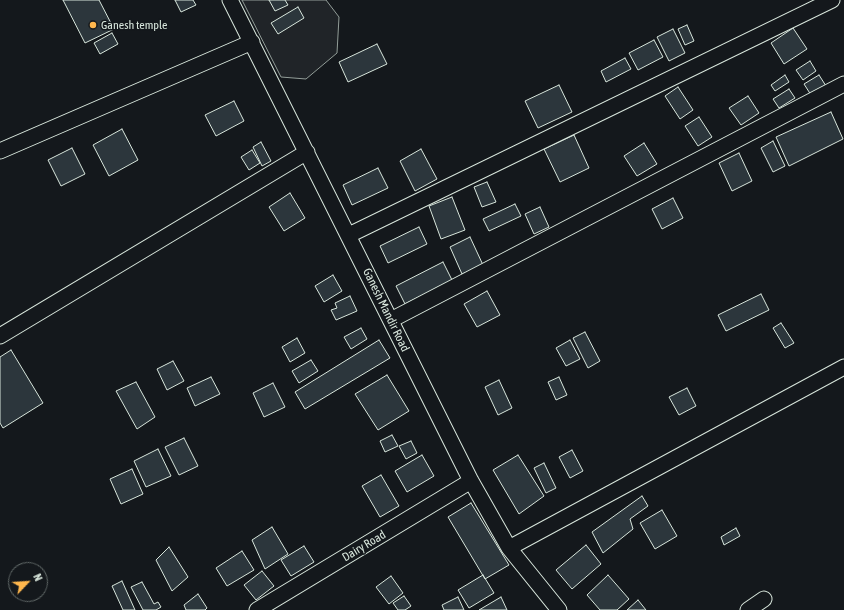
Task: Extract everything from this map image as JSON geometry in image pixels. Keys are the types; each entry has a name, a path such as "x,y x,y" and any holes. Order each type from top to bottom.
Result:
{"street":[{"name":"Ganesh Mandir Road","path":"230,0 471,481 509,548 559,610"},
{"path":"349,235 832,0"},
{"path":"840,0 844,7"},
{"path":"0,151 252,42"},
{"path":"391,320 844,84"},
{"path":"0,336 307,152"},
{"path":"509,548 844,367"},
{"name":"Dairy Road","path":"257,610 471,481"},
{"path":"748,610 764,599"}],"shaded area":[{"path":"242,0 326,0 339,17 337,53 306,79 281,77"}],"building":[{"path":"63,0 99,0 114,29 85,43"},
{"path":"175,0 193,0 196,5 181,12"},
{"path":"269,0 285,0 288,5 275,11"},
{"path":"298,7 304,18 278,34 271,23"},
{"path":"687,25 694,41 685,45 678,29"},
{"path":"793,28 807,49 784,64 771,43"},
{"path":"673,29 685,53 669,61 657,37"},
{"path":"112,33 118,44 100,54 94,43"},
{"path":"654,40 663,57 638,70 629,53"},
{"path":"377,44 387,64 348,82 339,62"},
{"path":"625,58 631,69 606,82 601,71"},
{"path":"810,61 816,71 803,80 796,70"},
{"path":"785,75 789,82 775,91 771,85"},
{"path":"819,75 826,86 811,95 804,84"},
{"path":"559,85 572,112 538,128 525,101"},
{"path":"678,87 693,110 680,119 665,96"},
{"path":"789,89 795,98 779,108 773,99"},
{"path":"748,96 759,113 741,125 729,108"},
{"path":"234,101 244,121 216,136 205,115"},
{"path":"831,112 843,139 789,166 776,137"},
{"path":"699,117 712,137 698,146 685,126"},
{"path":"122,129 138,160 109,176 93,145"},
{"path":"574,135 589,168 560,182 544,149"},
{"path":"773,141 785,166 773,172 761,148"},
{"path":"261,142 271,161 262,166 253,147"},
{"path":"644,143 657,164 637,176 624,156"},
{"path":"72,148 85,174 61,186 48,160"},
{"path":"421,149 437,179 415,191 400,161"},
{"path":"252,150 260,163 249,170 241,157"},
{"path":"739,153 752,181 732,191 719,163"},
{"path":"378,168 388,188 352,205 343,185"},
{"path":"487,182 496,202 482,207 474,187"},
{"path":"290,193 305,218 284,231 269,207"},
{"path":"452,197 465,230 441,239 429,206"},
{"path":"673,198 683,218 662,229 652,209"},
{"path":"515,204 521,216 489,231 483,219"},
{"path":"540,207 549,227 534,234 525,214"},
{"path":"419,227 427,244 388,263 380,246"},
{"path":"470,237 483,265 462,274 450,247"},
{"path":"443,262 452,280 405,304 396,286"},
{"path":"333,275 342,291 324,302 315,286"},
{"path":"487,291 500,315 477,327 464,304"},
{"path":"761,294 769,310 726,331 718,315"},
{"path":"350,296 357,311 336,320 331,310 337,308 335,303"},
{"path":"781,323 794,343 785,348 773,328"},
{"path":"361,328 367,339 351,349 344,337"},
{"path":"585,332 600,361 588,368 573,338"},
{"path":"297,338 305,353 290,362 282,347"},
{"path":"379,340 390,358 305,409 295,392"},
{"path":"570,340 580,359 566,366 556,348"},
{"path":"11,350 43,403 3,428 0,423 0,357"},
{"path":"311,360 318,371 299,383 292,371"},
{"path":"173,361 184,381 167,390 157,369"},
{"path":"387,375 409,411 378,430 355,394"},
{"path":"211,377 220,394 195,406 187,388"},
{"path":"559,377 567,395 556,400 548,382"},
{"path":"499,380 512,408 498,415 485,387"},
{"path":"136,382 155,417 137,429 116,391"},
{"path":"273,383 285,407 264,417 253,393"},
{"path":"687,388 696,406 679,415 669,397"},
{"path":"392,435 398,446 385,452 380,441"},
{"path":"184,438 198,466 179,475 165,447"},
{"path":"411,441 417,453 406,459 399,446"},
{"path":"158,449 171,476 146,487 134,461"},
{"path":"572,450 583,471 570,478 559,457"},
{"path":"422,455 434,476 407,492 395,471"},
{"path":"518,455 544,496 519,514 493,470"},
{"path":"544,463 556,488 546,493 534,468"},
{"path":"132,469 143,494 121,504 110,479"},
{"path":"381,475 399,506 380,517 362,486"},
{"path":"642,496 648,506 630,519 633,529 603,553 592,532"},
{"path":"471,503 509,565 485,579 448,517"},
{"path":"662,510 677,536 655,549 640,523"},
{"path":"272,527 288,554 265,569 252,540"},
{"path":"736,528 740,536 724,545 721,537"},
{"path":"586,545 601,564 572,589 556,570"},
{"path":"304,546 314,562 291,576 281,560"},
{"path":"169,547 188,577 172,591 156,560"},
{"path":"242,551 254,570 227,586 216,568"},
{"path":"262,571 274,586 256,600 244,585"},
{"path":"483,575 494,593 469,608 458,590"},
{"path":"608,575 629,599 617,610 600,610 587,595"},
{"path":"391,576 403,593 389,604 376,587"},
{"path":"122,581 135,610 123,610 112,586"},
{"path":"142,582 154,604 158,602 161,607 156,610 143,610 131,587"},
{"path":"198,594 207,608 205,610 186,610 184,605"},
{"path":"404,596 411,606 405,610 398,610 393,603"},
{"path":"458,597 464,610 444,610 442,605"},
{"path":"501,597 507,610 479,610"},
{"path":"638,600 646,610 627,610"}],"place":[{"name":"Ganesh temple","path":"93,25"}]}
